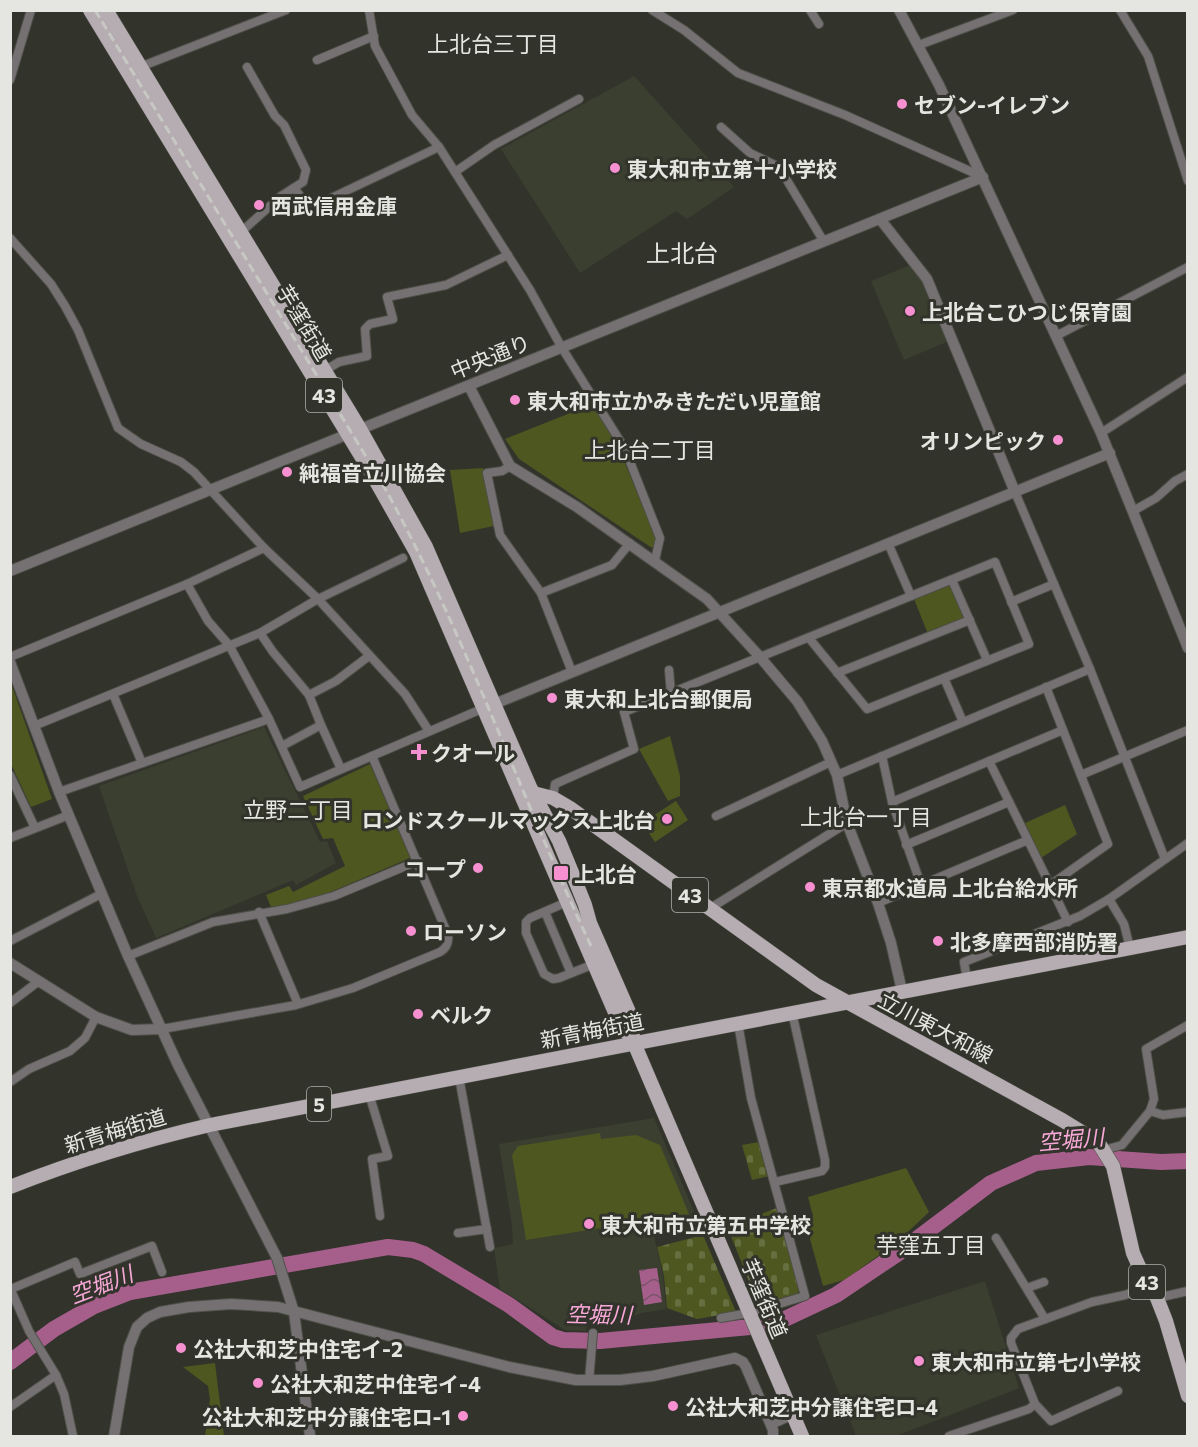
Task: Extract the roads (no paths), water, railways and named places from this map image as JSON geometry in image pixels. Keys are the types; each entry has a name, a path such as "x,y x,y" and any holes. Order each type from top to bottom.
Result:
{"main road":[{"name":"芋窪街道","path":"90,10 354,432"},
{"name":"芋窪街道","path":"106,10 324,371 416,552 489,706 528,795 567,902 620,1024 634,1043 802,1437"},
{"name":"芋窪街道","path":"528,795 559,842 590,923 629,1011 634,1043"},
{"name":"立川東大和線","path":"528,795 553,798 813,982 845,1002 1062,1120 1098,1142 1113,1166 1133,1253 1166,1321 1188,1396"},
{"name":"新青梅街道","path":"10,1187 96,1155 156,1137 210,1125 1188,937"},
{"path":"808,1010 813,982"}],"street":[{"path":"10,80 31,10"},
{"path":"140,67 286,10"},
{"path":"369,10 375,46 412,116 439,147 455,172 530,290 562,348 625,449 660,538 655,560"},
{"path":"652,10 684,30 738,73 844,115 983,177"},
{"path":"810,10 819,24"},
{"path":"899,10 919,45 983,177 1101,433 1188,648"},
{"path":"919,45 1012,10"},
{"path":"1120,10 1148,56 1188,181"},
{"path":"317,60 374,36"},
{"path":"240,233 281,196 303,182 306,170 284,125 275,116 247,67"},
{"path":"455,172 494,145 579,99"},
{"path":"720,127 750,153 779,167 824,242"},
{"path":"294,188 310,208 439,147"},
{"name":"中央通り","path":"10,571 983,177"},
{"path":"880,219 927,279 1090,669 1165,859"},
{"path":"10,238 51,284 65,306 78,330 118,428 141,444 181,462 194,472 264,548 318,599 405,694 429,731"},
{"path":"324,371 339,362 367,356 365,329 370,324 393,319 387,297 446,285 507,255"},
{"path":"1056,336 1188,267"},
{"path":"1101,433 1188,377"},
{"path":"469,386 510,466 577,507 707,599 797,701 822,741 837,775 847,823 878,903 891,943 902,992"},
{"path":"188,584 208,621 229,645 269,719 300,787 489,706 1110,453"},
{"path":"510,466 502,471 487,473 500,535 541,593 572,672"},
{"path":"1133,511 1156,498 1175,481 1188,474"},
{"path":"541,593 612,565 630,543"},
{"path":"888,543 911,596"},
{"path":"10,657 188,584 264,548"},
{"path":"34,726 260,633 318,599 403,558"},
{"path":"553,798 555,784 634,749 624,712 995,562 1029,644 867,709 809,638"},
{"path":"952,580 987,660"},
{"path":"1011,602 1053,584"},
{"path":"837,673 970,620"},
{"path":"260,633 309,695 340,769"},
{"path":"309,695 336,681 369,656"},
{"path":"10,662 59,792 128,956 162,1029 274,1251 294,1312 310,1437"},
{"path":"837,775 1090,669"},
{"path":"669,670 671,694"},
{"path":"944,678 963,722"},
{"path":"1046,687 1108,844 1050,885"},
{"path":"113,694 142,763"},
{"path":"59,792 269,719"},
{"path":"282,746 321,725"},
{"path":"892,802 1063,730"},
{"path":"1081,775 1188,730"},
{"path":"10,963 96,1017 132,1030 162,1029 298,1004 373,981 444,950 449,941 448,935 372,756"},
{"path":"882,756 892,802 921,885"},
{"path":"989,761 1068,922"},
{"path":"716,816 831,762"},
{"path":"10,775 35,828"},
{"path":"906,845 1009,802"},
{"path":"10,838 69,815"},
{"path":"709,909 847,823"},
{"path":"878,903 1028,840"},
{"path":"967,979 964,962 1068,922 1108,899 1188,843"},
{"path":"128,956 195,927 231,917 286,909 318,901 417,861"},
{"path":"10,941 101,894"},
{"path":"1108,899 1124,924 1130,948"},
{"path":"567,902 530,918 526,922 526,933 544,974 547,977 559,978 594,964 599,954 599,942"},
{"path":"259,912 298,1004"},
{"path":"545,912 571,973"},
{"path":"10,1004 39,981"},
{"path":"775,1182 822,1171 825,1167 792,1012"},
{"path":"10,1082 29,1069 70,1051 85,1038 96,1017"},
{"path":"721,1318 750,1316 805,1296 751,1098 738,1023"},
{"path":"1104,1150 1122,1145 1150,1112 1154,1098 1146,1049 1188,1025"},
{"path":"459,1077 490,1248"},
{"path":"369,1094 388,1156 372,1158 380,1216"},
{"path":"1150,1112 1163,1115 1188,1112"},
{"path":"458,1233 487,1229"},
{"path":"996,1238 1045,1319"},
{"path":"73,1437 64,1394 29,1331 11,1288 75,1262 80,1274 152,1246 162,1272"},
{"path":"1027,1288 1044,1282"},
{"path":"1118,1391 1051,1421 1035,1404 1011,1338 1018,1329 1092,1302 1125,1295 1188,1291"},
{"path":"114,1437 129,1347 137,1327 147,1318 160,1312 210,1304 278,1307 509,1367 589,1381 653,1376 735,1358 743,1362 771,1425 773,1437"},
{"path":"589,1381 593,1333"},
{"path":"10,1407 56,1376"},
{"path":"949,1437 1029,1409 1035,1404"},
{"path":"771,1425 793,1415"}],"water":[{"path":"657,1268 662,1302 644,1305 639,1270"}],"waterway":[{"name":"空堀川","path":"10,1362 54,1329 94,1306 130,1292 388,1247 413,1250 424,1254 509,1305 553,1337 563,1340 600,1341 772,1325 836,1295 897,1254 991,1183 1036,1163 1089,1157 1161,1162 1188,1161"}],"railway":[{"path":"95,10 382,483 412,539 466,655 591,946"}],"place":[{"name":"セブン-イレブン","path":"902,104"},
{"name":"東大和市立第十小学校","path":"615,168"},
{"name":"西武信用金庫","path":"259,205"},
{"name":"上北台こひつじ保育園","path":"910,311"},
{"name":"東大和市立かみきただい児童館","path":"515,400"},
{"name":"オリンピック","path":"1058,440"},
{"name":"純福音立川協会","path":"287,472"},
{"name":"東大和上北台郵便局","path":"552,698"},
{"name":"クオール","path":"419,752"},
{"name":"ロンドスクールマックス上北台","path":"667,819"},
{"name":"コープ","path":"478,868"},
{"name":"上北台","path":"561,873"},
{"name":"東京都水道局 上北台給水所","path":"810,887"},
{"name":"ローソン","path":"411,931"},
{"name":"北多摩西部消防署","path":"938,941"},
{"name":"ベルク","path":"418,1014"},
{"name":"東大和市立第五中学校","path":"589,1224"},
{"name":"公社大和芝中住宅イ-2","path":"181,1348"},
{"name":"東大和市立第七小学校","path":"919,1361"},
{"name":"公社大和芝中住宅イ-4","path":"258,1383"},
{"name":"公社大和芝中分譲住宅ロ-4","path":"673,1406"},
{"name":"公社大和芝中分譲住宅ロ-1","path":"463,1416"}],"district":[{"name":"上北台三丁目","path":"493,43"},
{"name":"上北台","path":"682,252"},
{"name":"上北台二丁目","path":"650,449"},
{"name":"立野二丁目","path":"298,809"},
{"name":"上北台一丁目","path":"866,816"},
{"name":"芋窪五丁目","path":"931,1244"}]}
